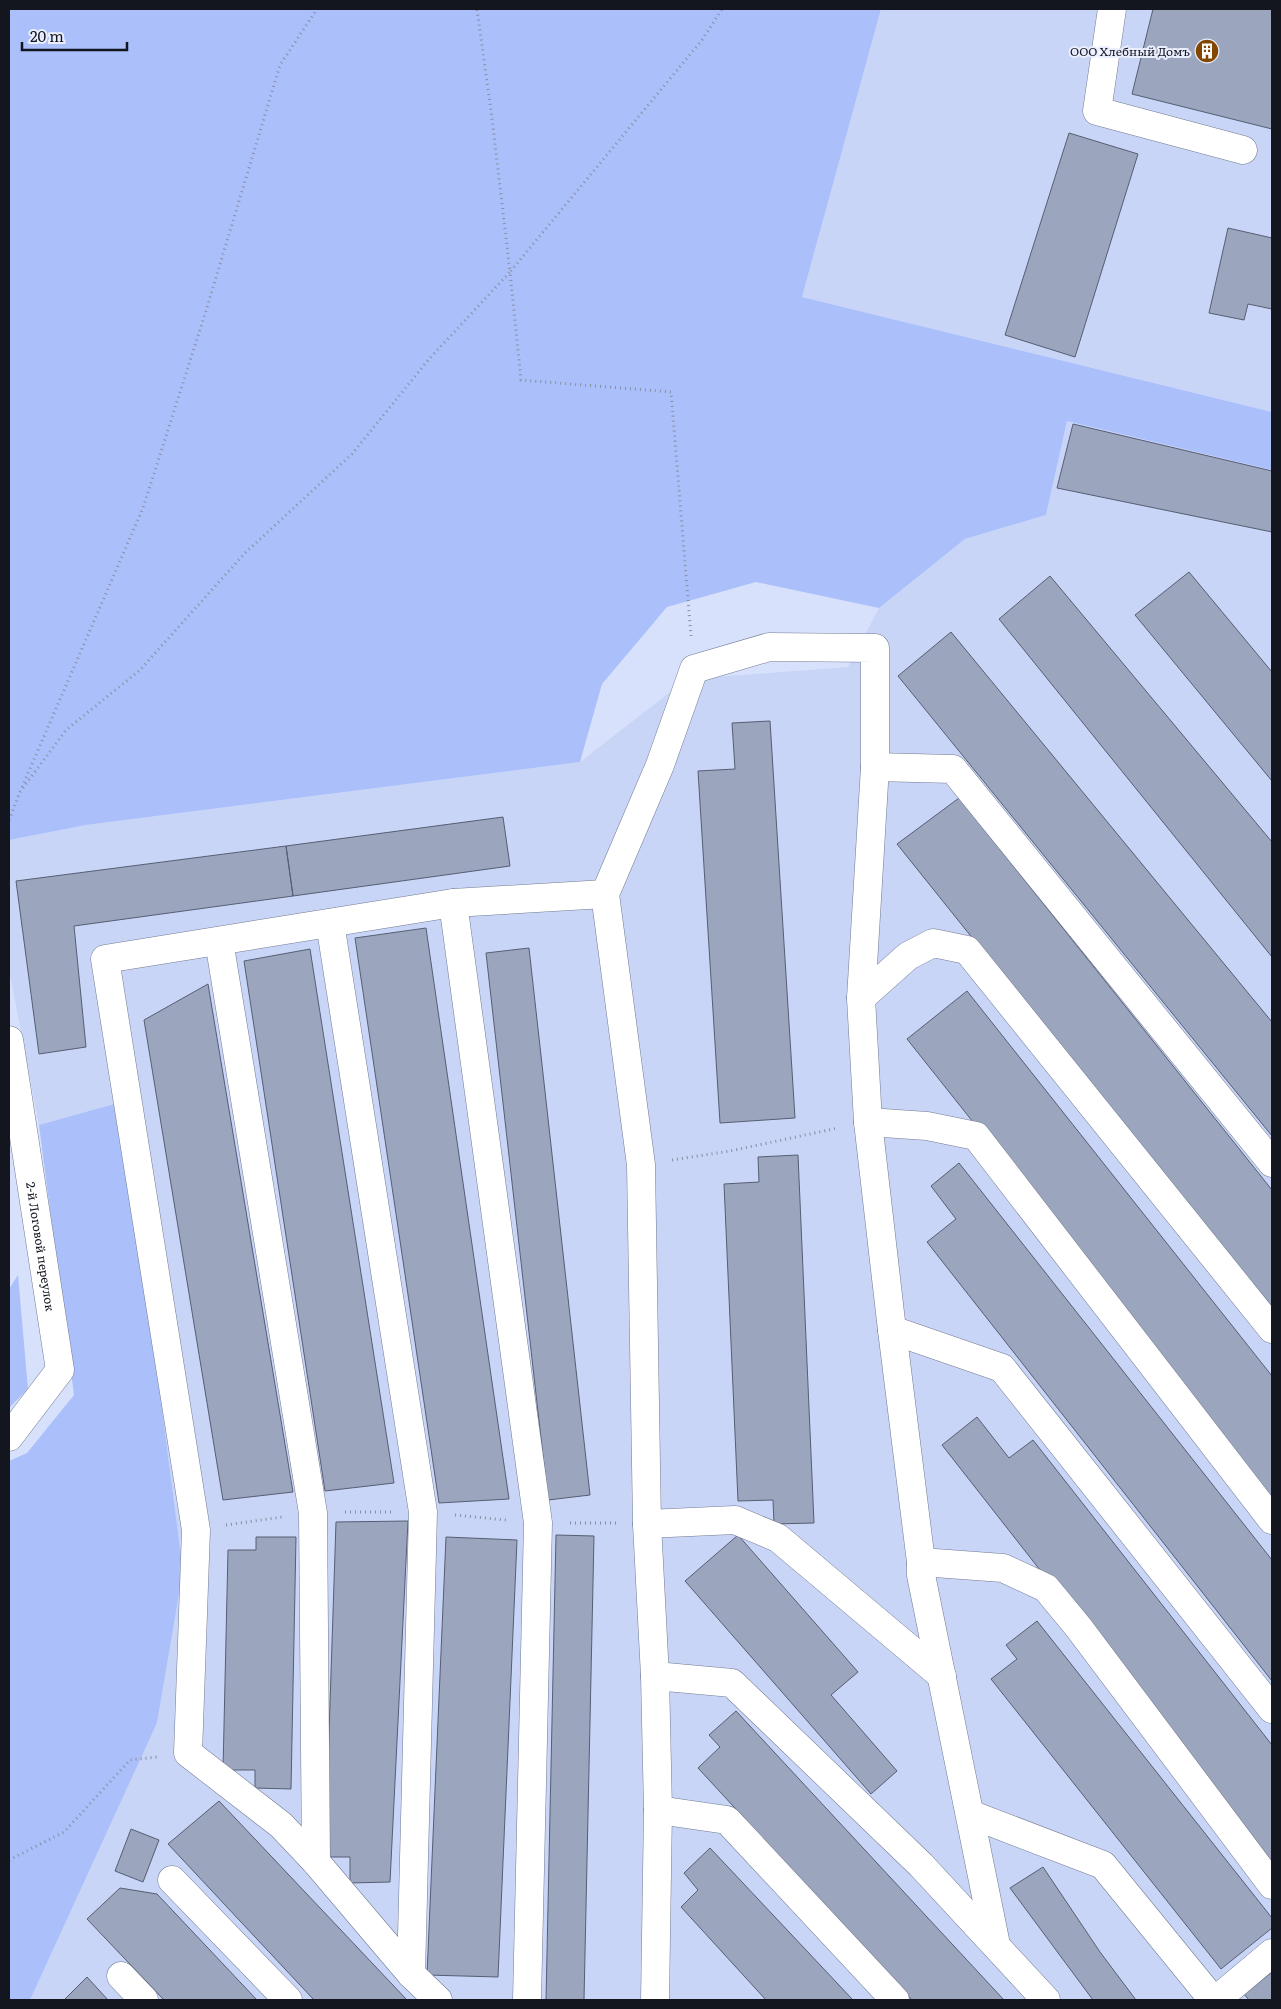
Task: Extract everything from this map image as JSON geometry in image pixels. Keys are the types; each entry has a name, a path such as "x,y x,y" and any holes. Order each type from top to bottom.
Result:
{"street":[{"path":"1112,9 1097,111 1243,150"},
{"path":"655,2000 658,1810 655,1676 647,1524 641,1165 605,894 660,765 694,669 769,647 875,648 875,767 861,998 868,1122 922,1575 996,1945"},
{"path":"875,767 953,770 1272,1163"},
{"path":"438,2000 411,1974 316,1862 281,1825 188,1753 196,1530 105,959 453,903 605,894"},
{"path":"453,903 538,1523 527,2000"},
{"path":"330,923 423,1512 411,1974"},
{"path":"219,941 313,1512 316,1862"},
{"path":"861,998 908,956 933,943 967,950 1272,1329"},
{"name":"2-й Логовой переулок","path":"9,1040 60,1370 9,1437"},
{"path":"868,1122 927,1126 976,1136 1272,1520"},
{"path":"892,1330 1002,1368 1272,1709"},
{"path":"647,1524 735,1520 778,1538 942,1676"},
{"path":"921,1562 1003,1568 1046,1588 1079,1628 1272,1885"},
{"path":"655,1676 732,1683 921,1865 1046,2000"},
{"path":"658,1810 727,1820 895,2000"},
{"path":"970,1814 1103,1865 1214,2000 1272,1953"},
{"path":"172,1880 288,2000"},
{"path":"121,1976 144,2000"}],"path":[{"path":"9,820 143,508 205,314 280,66 318,9"},
{"path":"477,9 492,118 521,380 671,392 694,669"},
{"path":"20,792 66,730 140,670 244,554 352,454 429,359 510,272 702,40 722,9"},
{"path":"641,1165 730,1151 868,1122"},
{"path":"9,1860 64,1832 130,1760 188,1753"}],"shaded area":[{"path":"9,9 881,9 802,297 1272,412 1272,470 1067,421 1046,515 965,539 879,608 756,582 667,607 602,684 580,762 86,825 9,840"},
{"name":"ООО Хлебный Домъ","path":"881,9 1272,9 1272,412 802,297"},
{"path":"1067,421 1272,470 1272,2000 30,2000 157,1723 183,1571 159,1386 114,1104 39,1125 9,970 9,840 86,825 580,762 687,679 848,667 879,608 965,539 1046,515"},
{"path":"114,1104 159,1386 183,1571 157,1723 30,2000 9,2000 9,1461 27,1453 74,1395 39,1125"},
{"path":"18,1275 28,1389 9,1408 9,1289"}],"building":[{"name":"ООО Хлебный Домъ","path":"1153,9 1272,9 1272,129 1132,94"},
{"path":"1069,133 1138,154 1075,357 1005,335"},
{"path":"1228,228 1272,238 1272,309 1248,304 1244,320 1209,313"},
{"path":"1073,424 1272,471 1272,532 1057,488"},
{"path":"1189,572 1272,672 1272,781 1135,615"},
{"path":"1050,576 1272,842 1272,957 999,619"},
{"path":"951,632 1272,1022 1272,1136 898,676"},
{"path":"770,721 795,1118 720,1123 698,771 735,769 732,723"},
{"path":"959,798 1272,1190 1272,1312 897,844"},
{"path":"503,817 510,866 293,896 286,846"},
{"path":"286,846 293,896 74,926 86,1047 39,1054 16,881"},
{"path":"426,928 509,1499 439,1503 355,938"},
{"path":"529,948 590,1495 548,1500 486,953"},
{"path":"310,949 394,1483 325,1491 244,961"},
{"path":"208,984 293,1492 223,1500 144,1020"},
{"path":"967,991 1272,1376 1272,1498 907,1039"},
{"path":"798,1155 814,1523 774,1524 773,1500 738,1501 724,1184 759,1182 758,1157"},
{"path":"959,1163 1272,1560 1272,1681 927,1242 956,1219 931,1186"},
{"path":"977,1417 1009,1458 1033,1440 1272,1745 1272,1866 942,1445"},
{"path":"408,1521 390,1882 350,1883 350,1857 325,1857 336,1522"},
{"path":"556,1535 594,1536 584,2000 546,2000"},
{"path":"738,1535 858,1672 831,1695 897,1771 871,1794 685,1581"},
{"path":"256,1537 296,1537 291,1789 255,1788 255,1770 223,1770 228,1550 256,1550"},
{"path":"446,1537 517,1540 498,1977 427,1975"},
{"path":"1037,1621 1272,1918 1272,1928 1221,1969 991,1679 1017,1659 1006,1645"},
{"path":"736,1711 1004,2000 912,2000 698,1768 720,1747 709,1735"},
{"path":"219,1801 407,2000 314,2000 168,1844"},
{"path":"131,1829 159,1840 143,1882 115,1871"},
{"path":"710,1848 853,2000 766,2000 681,1907 698,1890 684,1873"},
{"path":"1043,1867 1100,1952 1136,2000 1093,2000 1010,1888"},
{"path":"120,1888 157,1894 257,2000 164,2000 87,1919"},
{"path":"1272,1972 1272,2000 1249,2000 1244,1994"},
{"path":"87,1977 108,2000 64,2000"}],"place":[{"name":"ООО Хлебный Домъ","path":"1207,51"}]}
